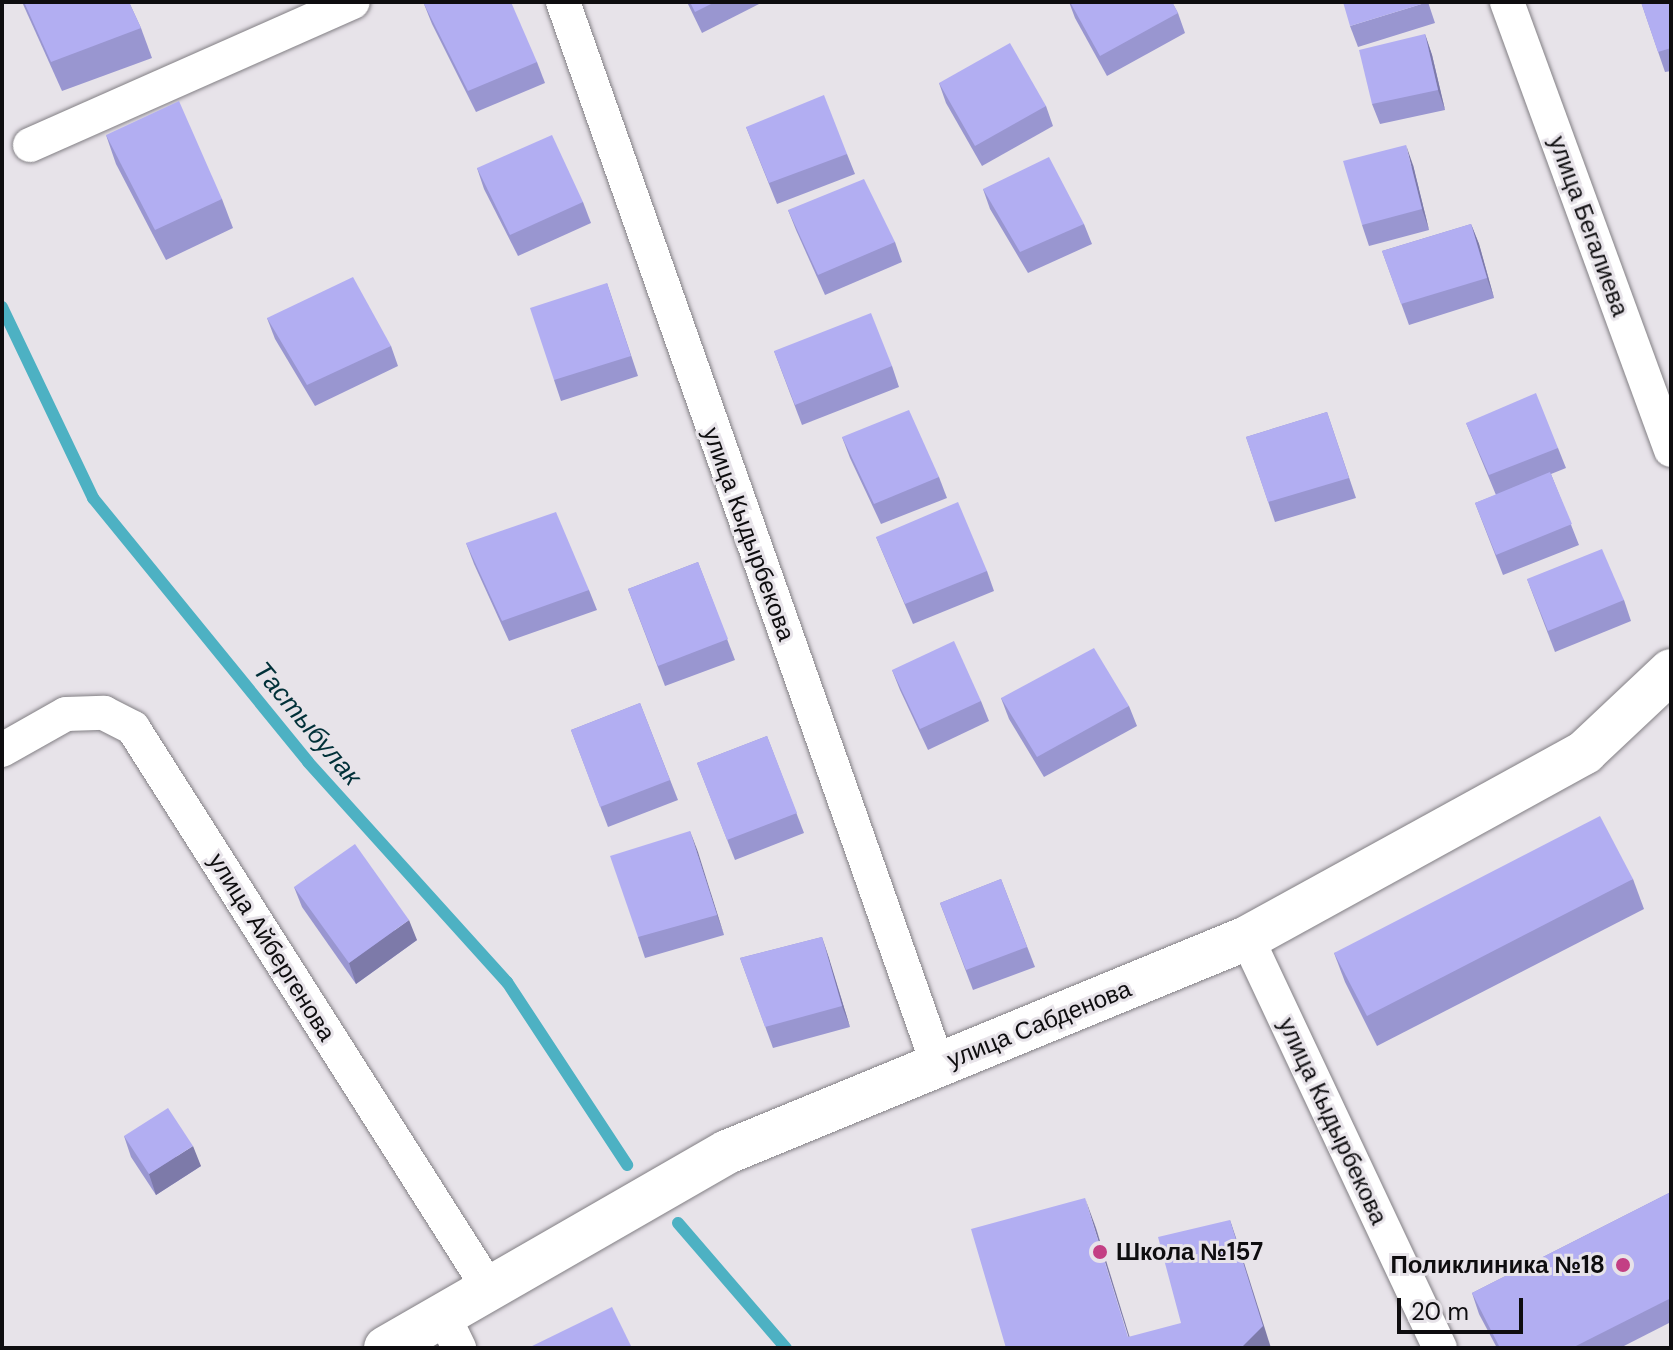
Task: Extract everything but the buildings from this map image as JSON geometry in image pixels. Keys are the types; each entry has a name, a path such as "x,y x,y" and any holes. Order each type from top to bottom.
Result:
{"street":[{"path":"30,145 353,2"},
{"name":"улица Кыдырбекова","path":"563,2 938,1065"},
{"name":"улица Бегалиева","path":"1507,2 1671,450"},
{"name":"улица Сабденова","path":"386,1348 451,1332 488,1287 727,1152 1247,938 1585,752 1671,671"},
{"name":"улица Айбергенова","path":"2,750 66,714 104,713 133,728 488,1287"},
{"name":"улица Кыдырбекова","path":"1247,938 1440,1348"}],"waterway":[{"name":"Тастыбулак","path":"2,307 93,498 308,762 507,982 627,1165"},
{"name":"Тастыбулак","path":"678,1223 786,1348"}],"place":[{"name":"Школа №157","path":"1100,1252"},
{"name":"Поликлиника №18","path":"1623,1265"}]}
